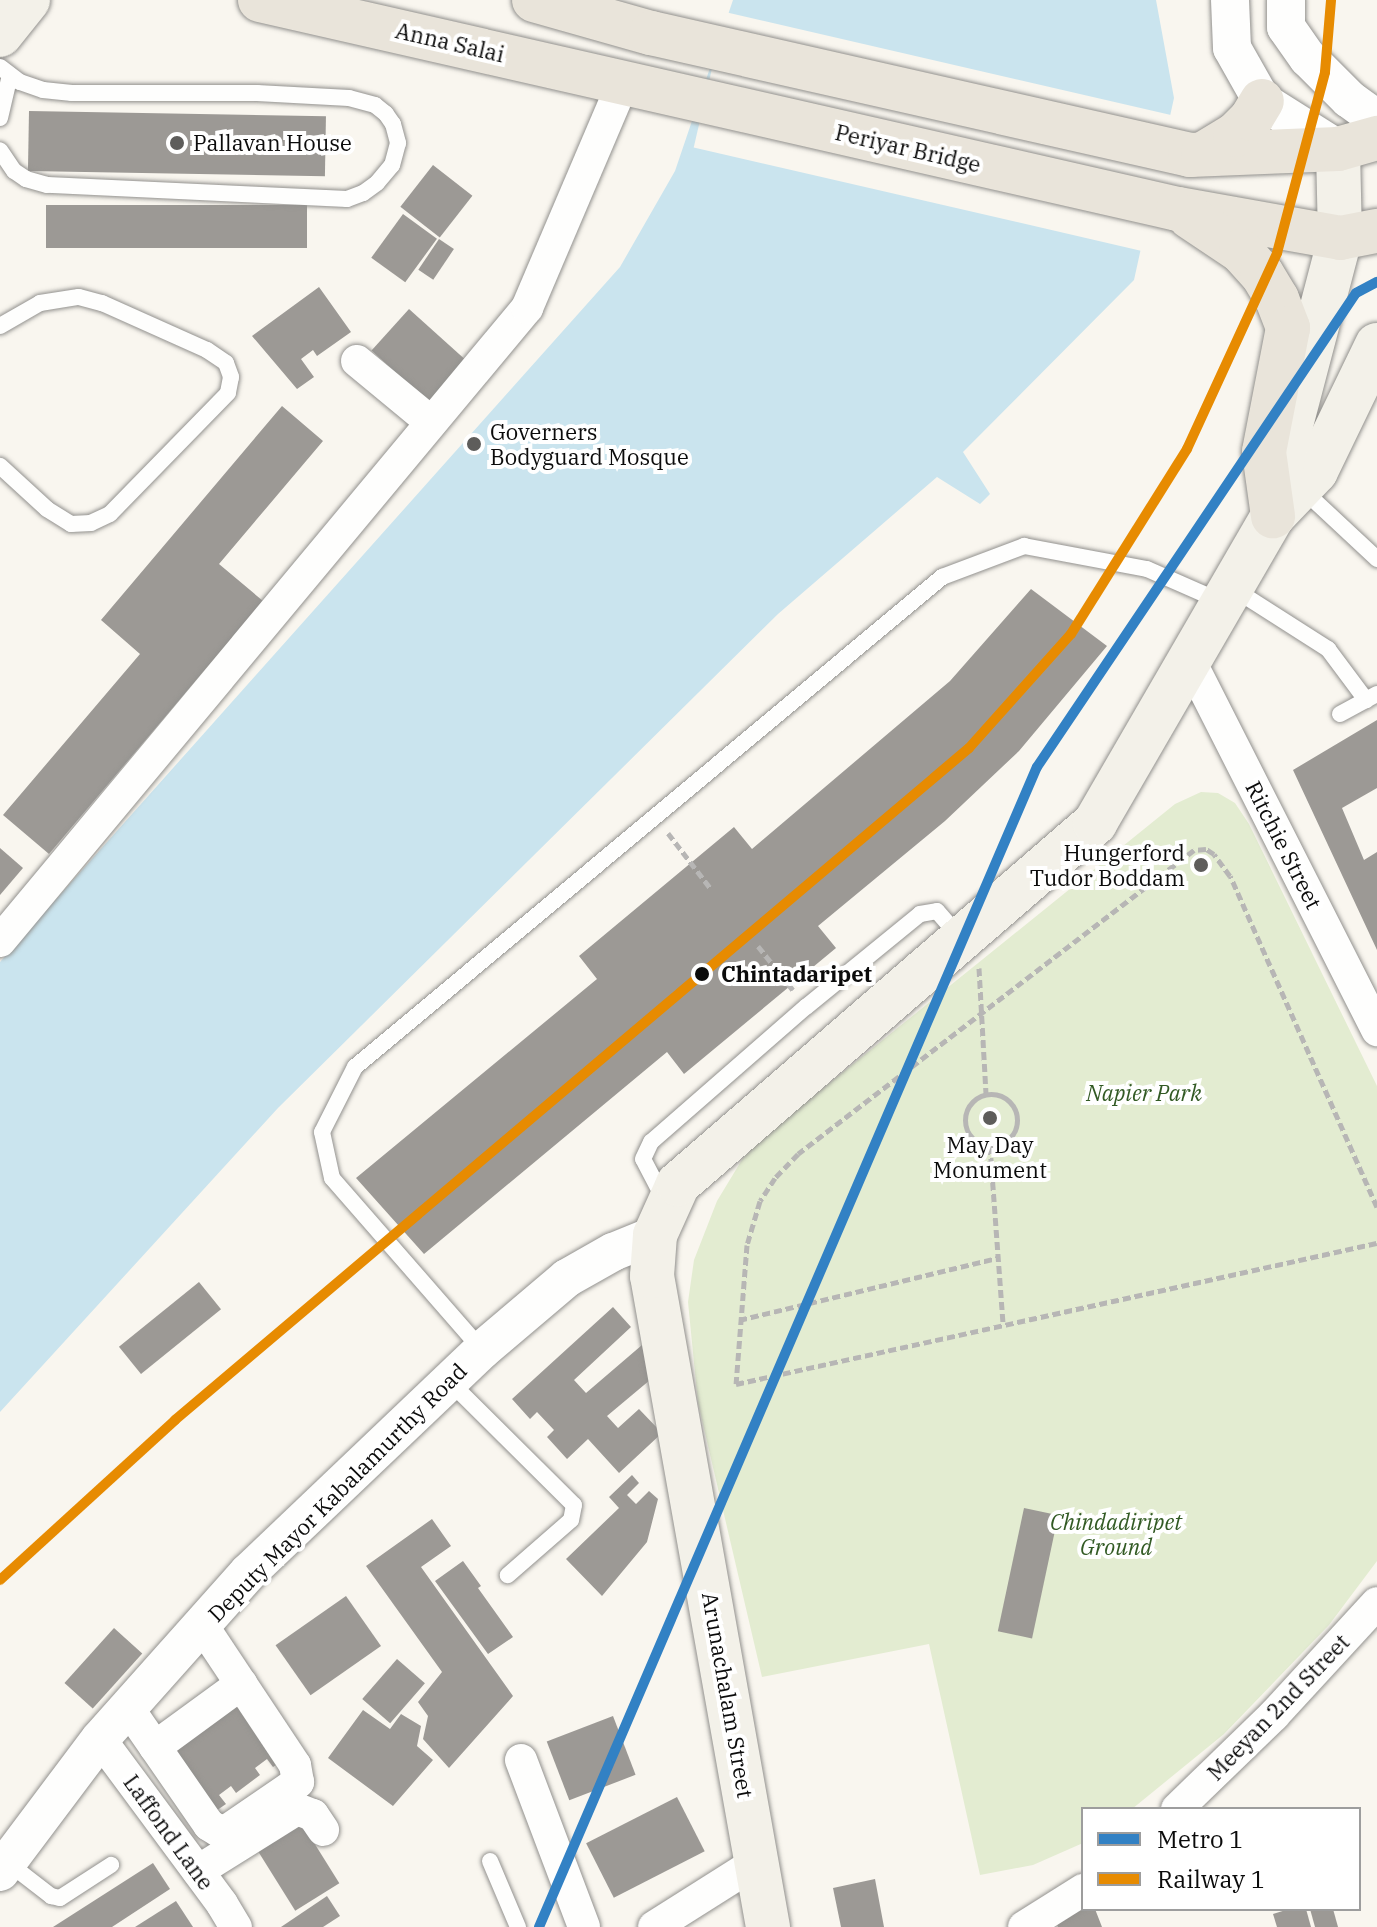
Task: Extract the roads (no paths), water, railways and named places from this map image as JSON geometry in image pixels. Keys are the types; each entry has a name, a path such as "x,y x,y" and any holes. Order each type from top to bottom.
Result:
{"main road":[{"path":"3,59 28,0"},
{"name":"Anna Salai","path":"260,0 631,84"},
{"path":"543,1 651,33 1196,154 1357,143"},
{"name":"Periyar Bridge","path":"631,84 1178,209 1358,234"},
{"path":"1196,154 1235,135 1251,119 1262,101"},
{"name":"Deputy Mayor Kabalamurthy Road","path":"666,1208 1095,823 1286,502 1285,448 1358,234 1357,143"},
{"path":"1178,209 1241,251 1277,299 1288,328 1264,452 1286,502 1316,471 1377,345"},
{"name":"Arunachalam Street","path":"666,1208 652,1276 768,1927"}],"street":[{"path":"1230,0 1232,48 1262,101 1357,143"},
{"path":"1286,0 1286,27 1308,58 1349,99 1377,119"},
{"path":"0,941 527,308 631,84"},
{"path":"357,361 431,422"},
{"name":"Ritchie Street","path":"1190,661 1377,1030"},
{"name":"Deputy Mayor Kabalamurthy Road","path":"4,1867 100,1739 249,1572 482,1350 567,1278 613,1252 666,1208"},
{"name":"Meeyan 2nd Street","path":"1179,1807 1274,1715 1377,1603"},
{"path":"128,1708 209,1825 219,1831 228,1830 298,1782 295,1765 202,1625"},
{"path":"155,1747 241,1684"},
{"name":"Laffond Lane","path":"100,1739 236,1927"},
{"path":"521,1760 584,1927"},
{"path":"198,1871 297,1809 313,1815 323,1830"},
{"path":"654,1927 757,1862"},
{"path":"1024,1927 1081,1891"}],"lane":[{"path":"0,118 3,59"},
{"path":"0,150 14,171 26,179 47,185 347,199 377,183 392,165 398,143 386,114 375,105 349,98 257,93 72,93 43,90 3,59"},
{"path":"0,326 40,303 79,297 102,303 207,350 226,363 231,377 228,393 110,514 91,523 71,524 47,509 0,466"},
{"path":"1286,502 1377,559"},
{"path":"482,1350 332,1178 322,1132 355,1067 942,577 1024,546 1147,569 1228,595 1328,649 1372,697 1340,714"},
{"path":"449,1381 574,1505 571,1520 508,1575"},
{"path":"490,1861 518,1927"},
{"path":"4,1867 51,1896 60,1898 111,1865"}],"water":[{"path":"733,0 1156,0 1174,98 1134,280 963,452 990,494 980,504 937,477 778,614 278,1108 0,1412 0,962 620,267 675,171"}],"metro line":[{"name":"1","path":"539,1927 1037,767 1356,293 1377,282"}],"rail line":[{"name":"1","path":"0,1580 175,1420 969,748 1071,634 1187,449 1277,253 1325,72 1331,0"}],"place":[{"name":"Pallavan House","path":"177,143"},
{"name":"Governers Bodyguard Mosque","path":"474,444"},
{"name":"Hungerford Tudor Boddam","path":"1201,865"},
{"name":"Chintadaripet","path":"702,974"},
{"name":"May Day Monument","path":"990,1118"}],"park label":[{"name":"Napier Park","path":"1144,1093"},
{"name":"Chindadiripet Ground","path":"1116,1534"}]}
